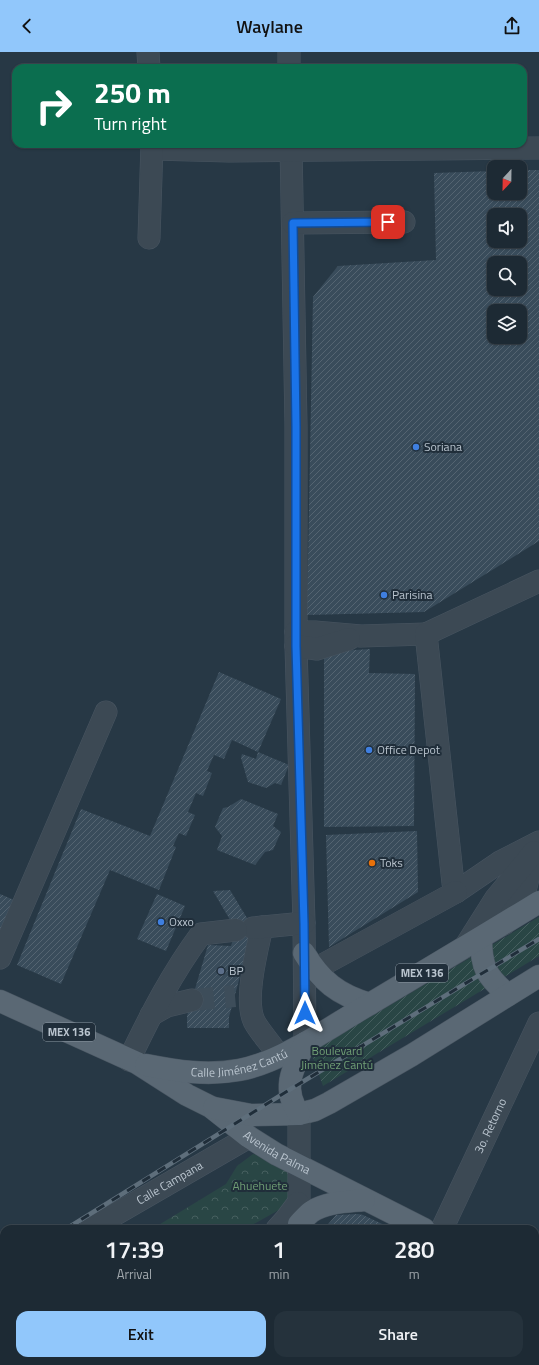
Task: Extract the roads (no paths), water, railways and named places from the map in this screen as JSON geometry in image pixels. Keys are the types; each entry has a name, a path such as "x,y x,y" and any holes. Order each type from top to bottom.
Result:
{"main road":[{"name":"Calle Jiménez Cantú","path":"133,1062 166,1069 209,1073 239,1070 258,1065 305,1043 473,943 538,902"},
{"path":"473,943 482,955 486,972 494,983 508,995"},
{"path":"310,961 330,985 342,994 355,1000 370,1004"},
{"name":"MEX 136","path":"211,1107 251,1115 299,1114 315,1110 412,1055 539,976"},
{"name":"MEX 136","path":"0,1001 133,1062"},
{"path":"299,1114 291,1099 289,1083 305,1043"},
{"name":"Avenida Palma","path":"133,1062 187,1095 211,1107 249,1137 276,1154 416,1225"},
{"path":"299,1218 323,1206 364,1200"}],"street":[{"path":"148,52 149,64"},
{"path":"289,52 289,64"},
{"path":"149,238 152,148"},
{"path":"291,148 296,426 296,639 304,923 310,961 305,1043"},
{"path":"527,148 539,148"},
{"path":"293,223 404,222"},
{"path":"296,639 317,649 360,636 426,634 539,581"},
{"path":"426,634 453,883 456,892"},
{"path":"0,958 106,712"},
{"path":"310,961 456,892 500,862 537,845"},
{"path":"504,924 526,887 537,845"},
{"path":"473,943 496,898 537,845"},
{"path":"133,1062 151,1015 185,956 201,934 304,923"},
{"path":"250,928 252,971 243,995 250,1003 254,1020 279,1056"},
{"path":"151,1015 167,1006 192,1000"},
{"name":"3o. Retorno","path":"444,1225 539,1024"},
{"path":"281,1225 286,1219 299,1218 299,1114"},
{"name":"Calle Campana","path":"97,1225 249,1137"}],"tunnel":[{"path":"192,1000 235,996"}],"railway":[{"path":"72,1225 289,1090 539,939"}],"place":[{"name":"Soriana","path":"416,447"},
{"name":"Parisina","path":"384,595"},
{"name":"Office Depot","path":"369,750"},
{"name":"Toks","path":"372,863"},
{"name":"Oxxo","path":"161,922"},
{"name":"BP","path":"221,971"}],"park label":[{"name":"Boulevard Jiménez Cantú","path":"337,1058"},
{"name":"Ahuehuete","path":"260,1186"}]}
